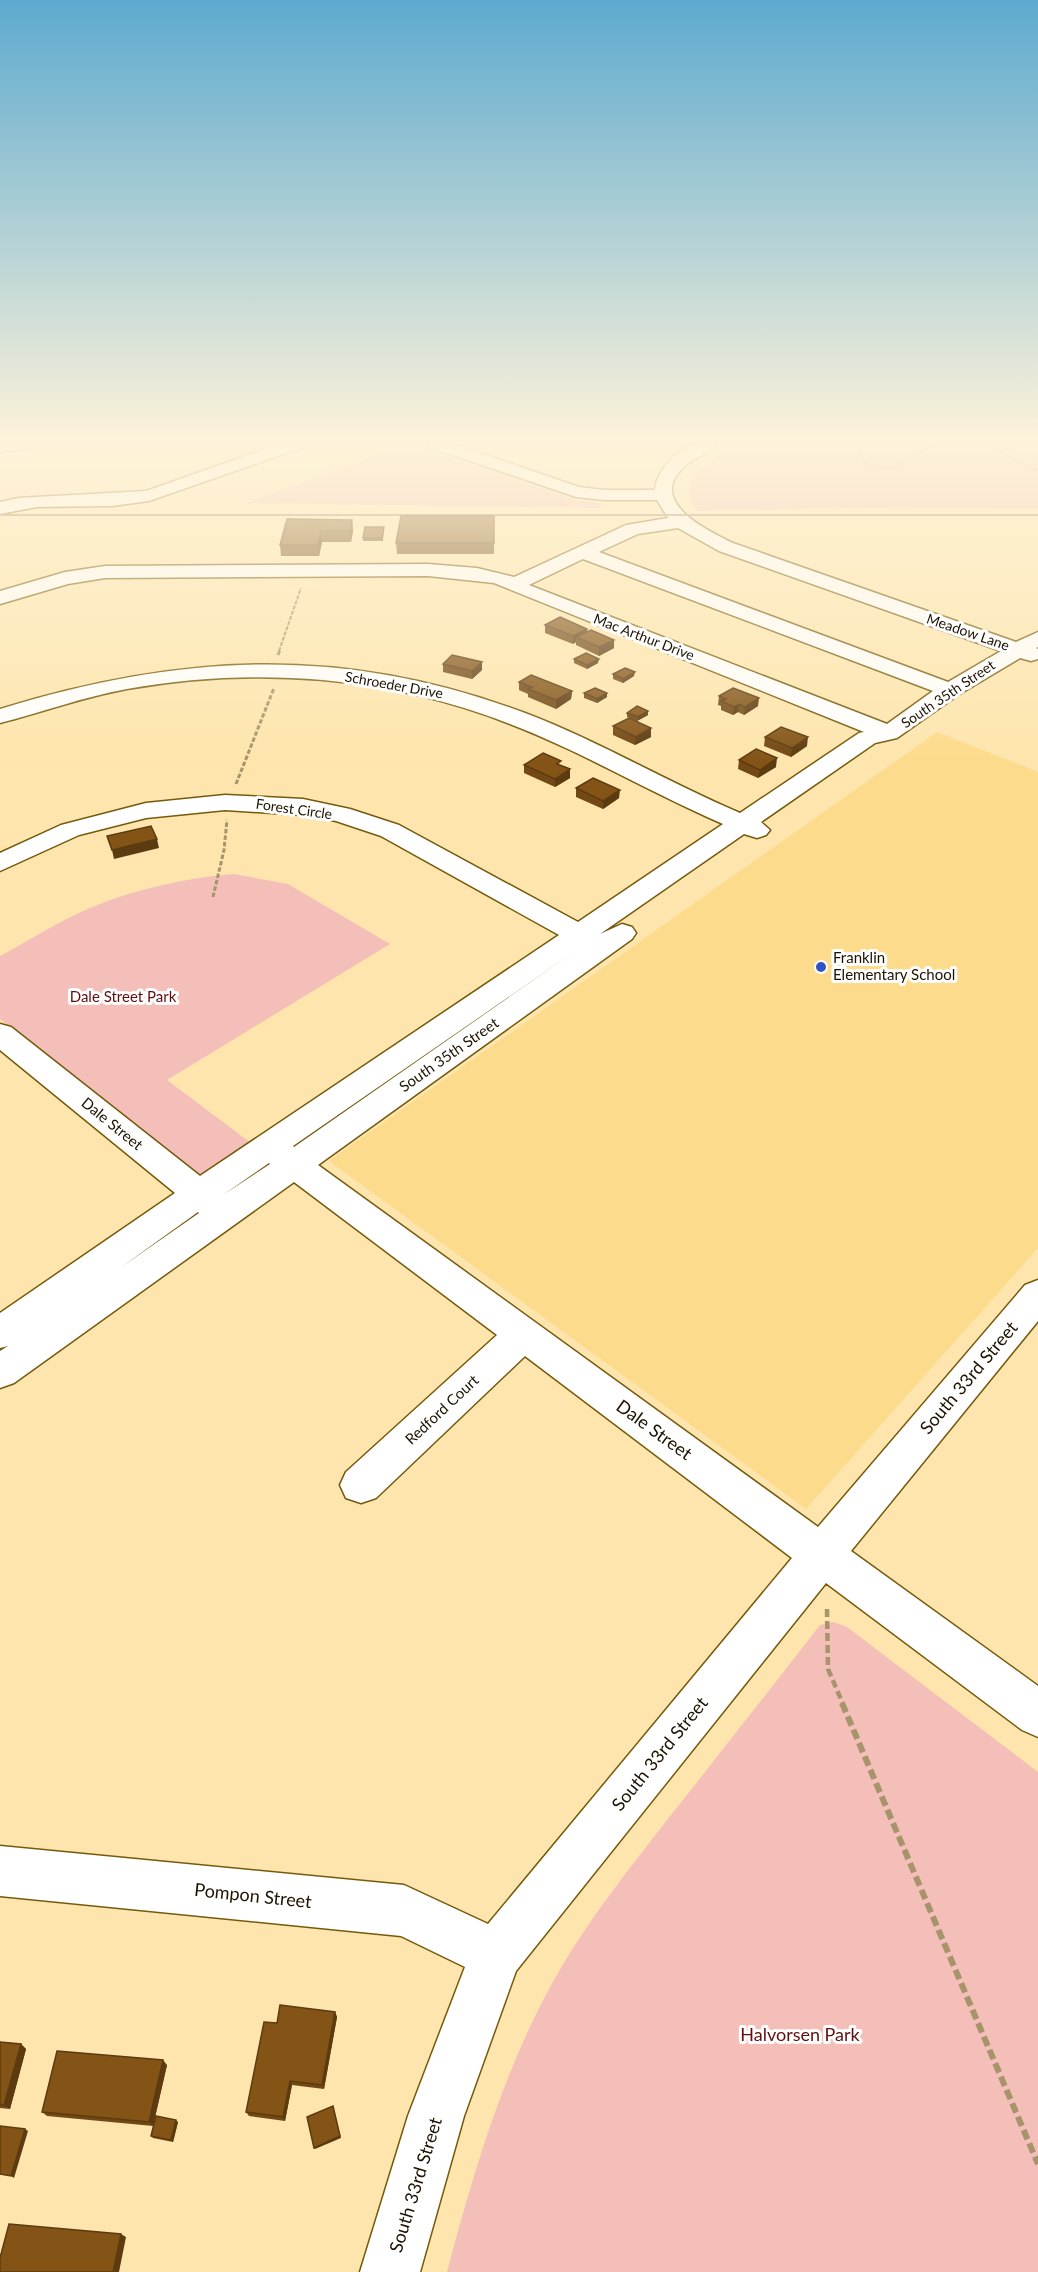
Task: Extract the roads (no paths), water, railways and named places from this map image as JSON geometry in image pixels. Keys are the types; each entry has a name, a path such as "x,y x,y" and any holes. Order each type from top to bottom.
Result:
{"street":[{"path":"514,584 589,549"},
{"name":"Meadow Lane","path":"732,549 1028,652"},
{"path":"582,552 950,690"},
{"name":"Mac Arthur Drive","path":"0,598 66,578 105,572 428,570 470,573 514,584 533,594 889,733"},
{"name":"South 35th Street","path":"0,1372 211,1204 753,828 888,747 889,733 950,690 1028,652 1038,638"},
{"name":"Schroeder Drive","path":"0,716 86,691 148,679 216,673 276,671 340,675 393,682 446,693 518,718 753,828"},
{"name":"Forest Circle","path":"0,863 68,831 131,814 189,804 269,804 324,810 379,827 428,850 591,941"},
{"name":"Dale Street","path":"0,1034 211,1204"},
{"name":"Dale Street","path":"281,1155 1038,1714"},
{"name":"South 35th Street","path":"0,1333 211,1204"},
{"name":"South 33rd Street","path":"390,2272 436,2116 496,1955 823,1553 1038,1295"},
{"name":"Redford Court","path":"361,1485 523,1335"},
{"name":"Pompon Street","path":"0,1871 404,1911 496,1955"}],"place":[{"name":"Franklin Elementary School","path":"821,967"}],"park label":[{"name":"Dale Street Park","path":"123,997"},
{"name":"Halvorsen Park","path":"800,2035"}]}
